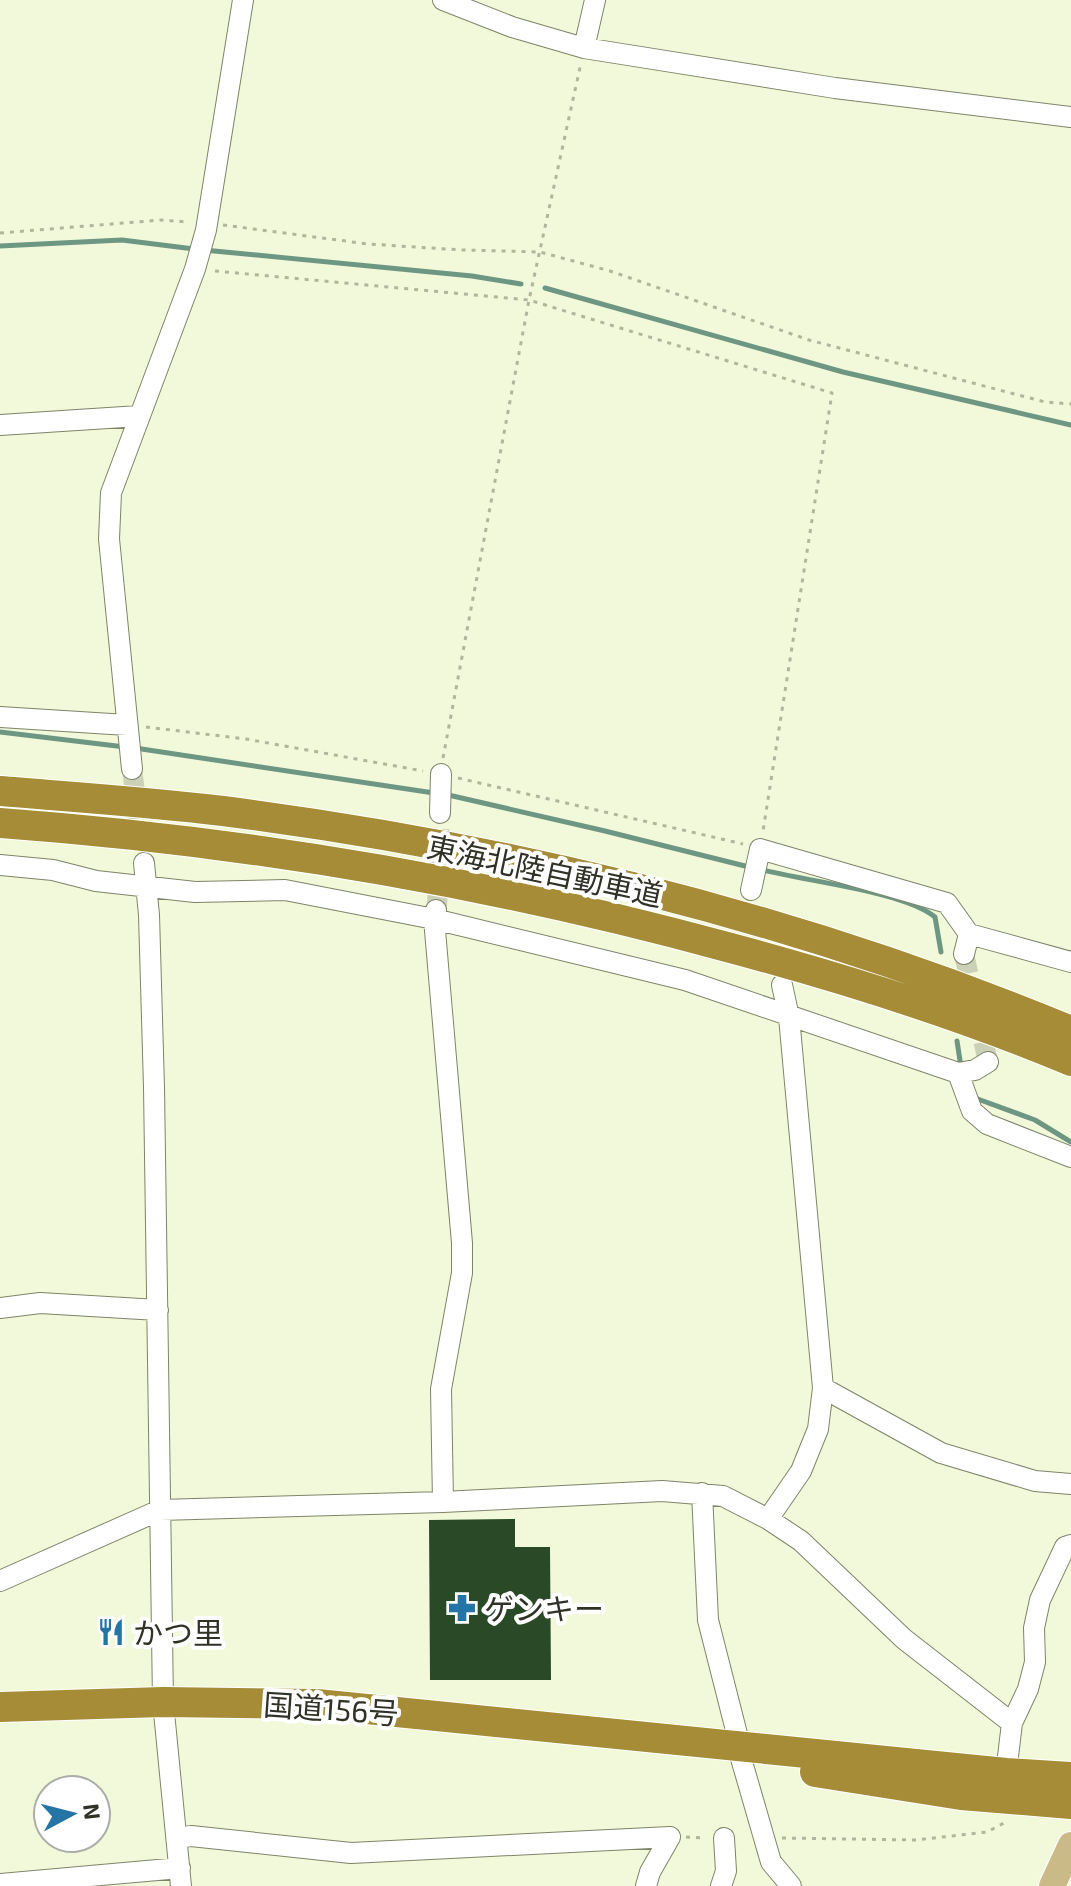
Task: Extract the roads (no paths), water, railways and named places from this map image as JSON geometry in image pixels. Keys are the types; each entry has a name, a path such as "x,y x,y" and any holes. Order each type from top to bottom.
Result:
{"highway":[{"name":"東海北陸自動車道","path":"0,791 222,811 359,831 508,859 639,889 785,930 922,973 1071,1031"},
{"name":"東海北陸自動車道","path":"0,823 217,843 354,865 635,922 783,974 920,1004 1071,1061"},
{"path":"922,973 1071,1019"},
{"path":"783,974 1071,1071"},
{"name":"国道156号","path":"0,1707 163,1702 317,1704 660,1738 740,1750 1071,1777"},
{"name":"国道156号","path":"740,1750 877,1783 961,1795 1071,1804"}],"main road":[{"path":"1052,1886 1071,1845"}],"street":[{"path":"132,767 109,539 111,493 196,265 207,227 243,0"},
{"path":"443,0 512,27 584,48 835,88 1071,117"},
{"path":"584,48 595,0"},
{"path":"0,425 139,416"},
{"path":"0,717 128,728"},
{"path":"440,809 441,778"},
{"path":"752,885 759,853 947,903 966,944 1071,962"},
{"path":"0,1884 181,1877 163,1702 158,1310 144,863"},
{"path":"0,865 53,870 96,881 195,892 285,890 435,914 685,980 789,1017 970,1070 972,1111 987,1124 1071,1157"},
{"path":"435,914 462,1243 462,1273 441,1389 443,1502"},
{"path":"768,1519 801,1471 818,1429 823,1388 783,974"},
{"path":"0,1308 40,1303 158,1310"},
{"path":"823,1388 941,1453 1035,1481 1071,1484"},
{"path":"0,1581 160,1510 443,1502 662,1491 702,1493 723,1496 768,1519 801,1541 904,1639 1012,1723"},
{"path":"702,1493 708,1620 771,1862 791,1886"},
{"path":"1006,1773 1012,1723 1028,1689 1035,1662 1034,1628 1040,1600 1065,1547 1071,1545"},
{"path":"178,1838 191,1836 351,1853 670,1837 650,1872 646,1886"},
{"path":"721,1886 726,1871 724,1838"}],"waterway":[{"path":"0,246 122,240 194,249"},
{"path":"204,250 472,276 521,284"},
{"path":"545,288 843,372 1071,425"},
{"path":"0,732 125,747"},
{"path":"135,748 434,793"},
{"path":"444,794 749,867"},
{"path":"759,869 877,894 920,908 935,917 941,952"},
{"path":"957,1041 961,1067"},
{"path":"975,1098 1035,1120 1071,1142"}],"tunnel":[{"path":"132,769 142,847"},
{"path":"437,909 440,813"},
{"path":"964,954 988,1062"}],"place":[{"name":"ゲンキー","path":"462,1608"},
{"name":"かつ里","path":"111,1632"}]}
